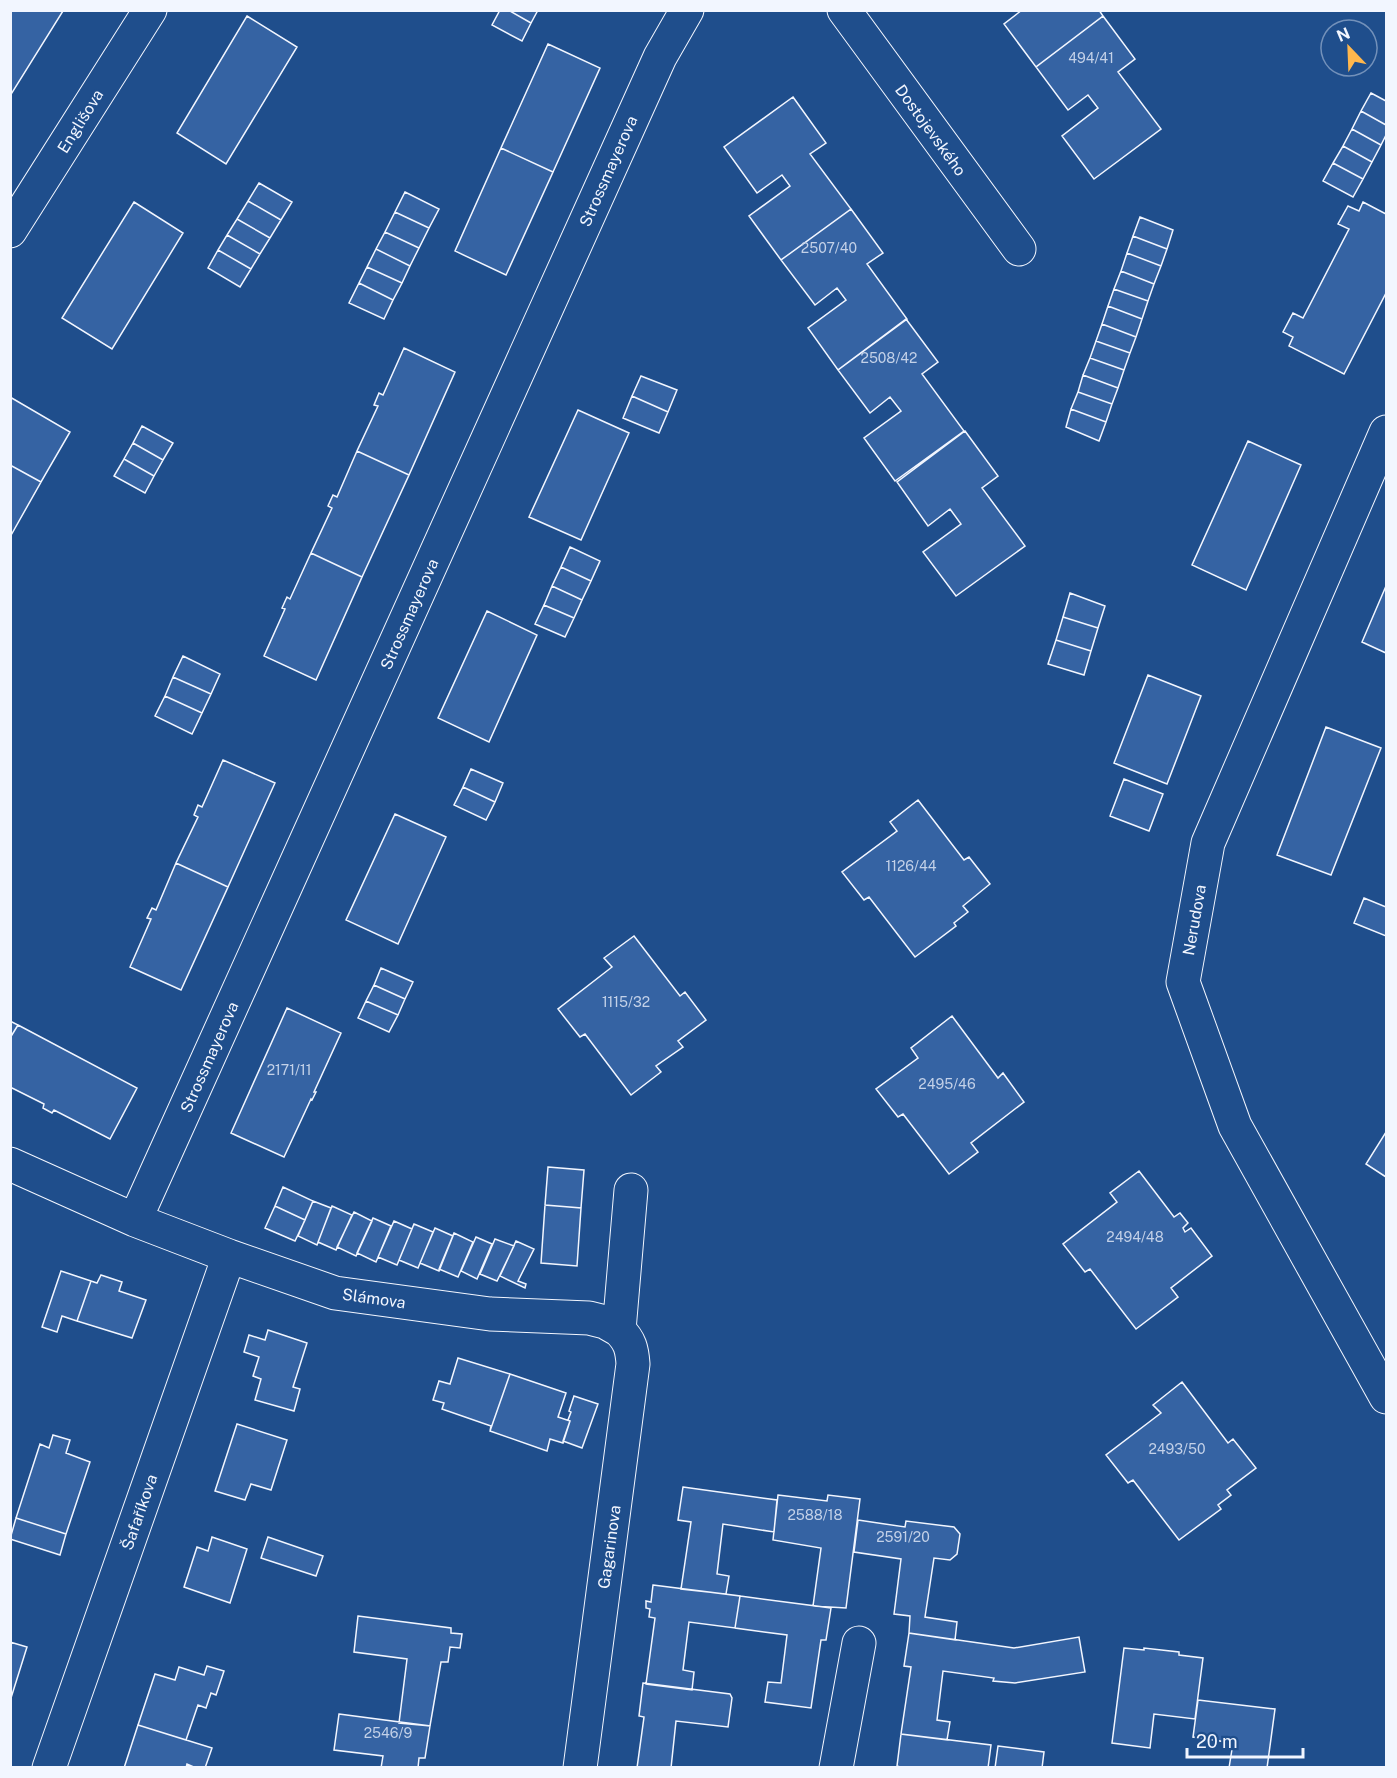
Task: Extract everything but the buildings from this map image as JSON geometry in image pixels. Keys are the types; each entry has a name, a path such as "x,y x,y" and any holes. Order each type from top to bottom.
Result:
{"street":[{"name":"Englišova","path":"10,231 150,10"},
{"name":"Strossmayerova","path":"135,1220 655,68 687,10"},
{"name":"Dostojevského","path":"844,10 1019,249"},
{"name":"Nerudova","path":"1381,1375 1235,1126 1183,982 1208,843 1386,432"},
{"name":"Slámova","path":"10,1164 135,1220 335,1293 490,1314 589,1318 605,1322 619,1330"},
{"path":"619,1330 631,1190"},
{"name":"Šafaříkova","path":"49,1767 229,1256"},
{"name":"Gagarinova","path":"580,1767 633,1364 632,1349 627,1337 619,1330"},
{"path":"836,1767 859,1643"}]}
